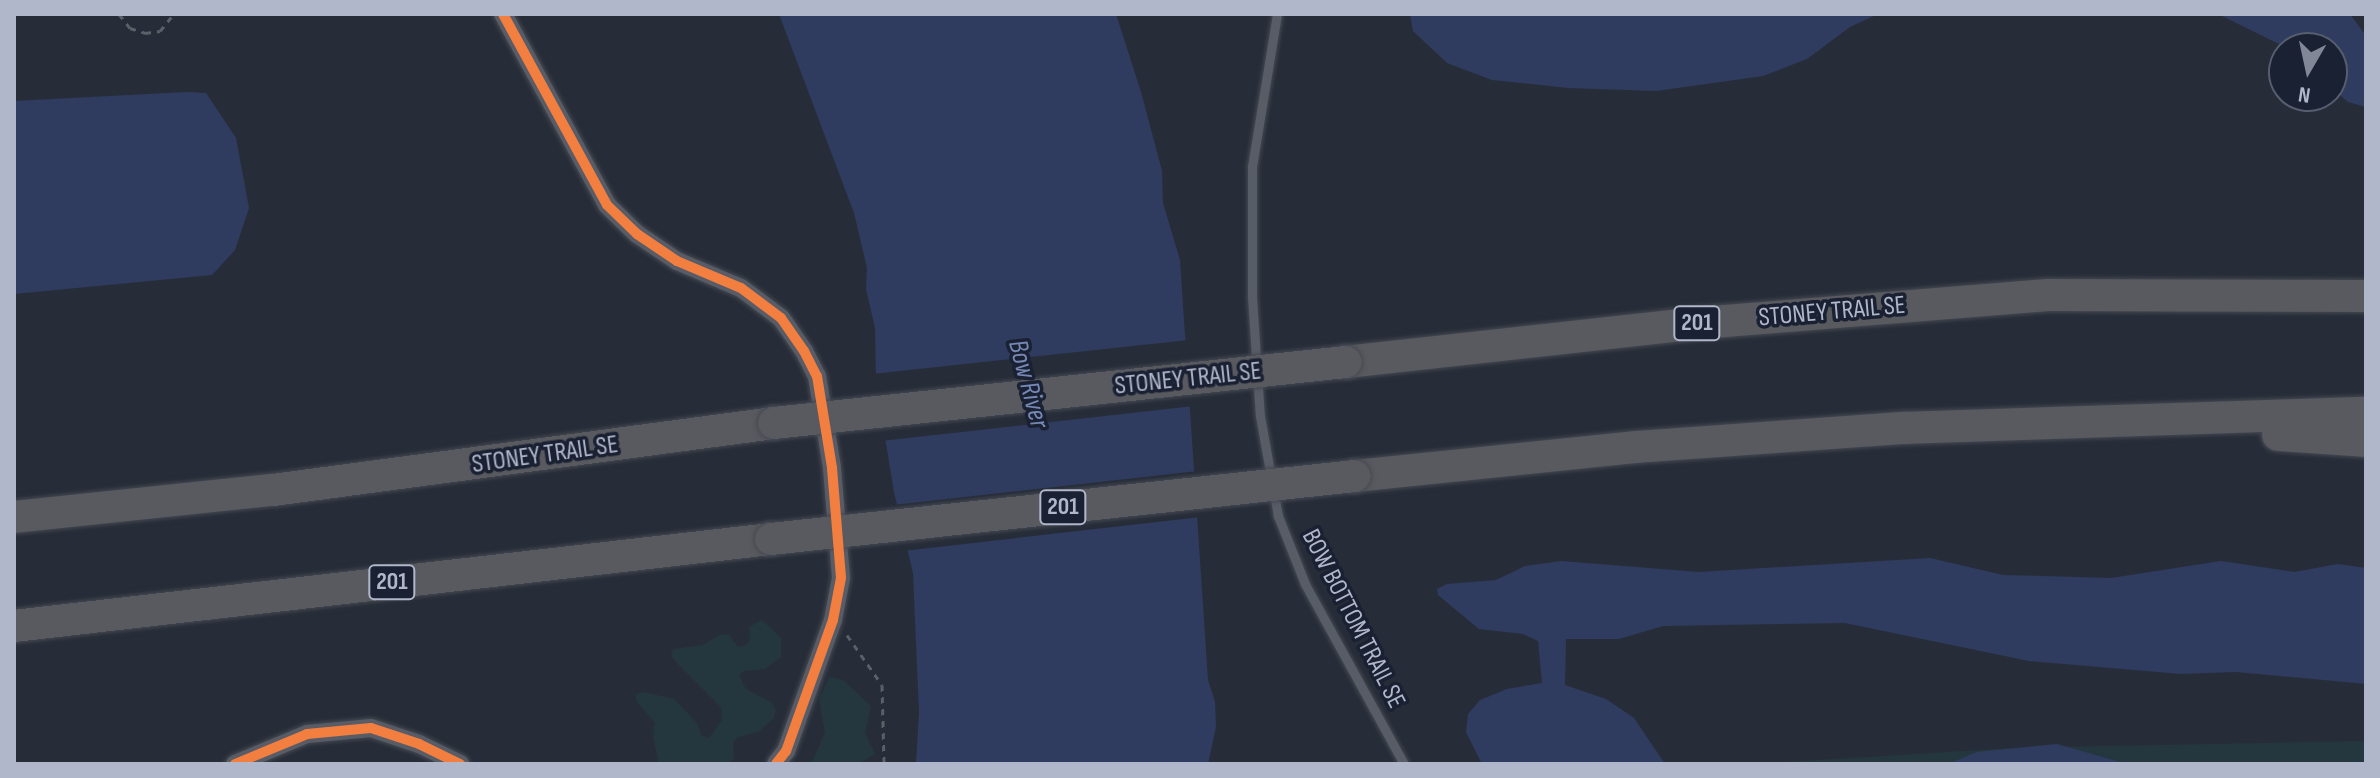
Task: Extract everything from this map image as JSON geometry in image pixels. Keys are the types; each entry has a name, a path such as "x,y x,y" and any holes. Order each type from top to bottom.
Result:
{"highway":[{"path":"2048,295 2366,274"},
{"name":"STONEY TRAIL SE","path":"14,517 273,490 774,423 1688,324 2048,295 2366,296"},
{"name":"201","path":"14,626 771,539 1683,444 1903,428 2366,413"},
{"path":"2059,423 2366,441"}],"street":[{"path":"503,14 607,205 637,234 677,261 741,288 781,318 817,376 832,468 841,578 833,620 786,751 776,764"},
{"path":"235,764 307,734 371,728 419,744 460,764"}],"lane":[{"name":"BOW BOTTOM TRAIL SE","path":"1277,14 1252,166 1252,297 1260,416 1278,516 1305,584 1404,764"}],"path":[{"path":"119,14 130,28 145,33 160,31 174,14"},
{"path":"833,620 853,641 882,685 884,764"}],"shaded area":[{"path":"762,620 781,638 781,657 765,669 744,671 739,675 746,689 772,703 776,710 774,718 758,732 738,737 733,742 734,758 729,763 659,764 653,736 655,723 637,702 636,695 643,692 674,699 696,722 702,736 709,738 722,720 721,707 671,655 674,649 703,645 721,634 729,635 738,647 746,645 750,640 749,627"},
{"path":"829,677 843,680 871,706 865,733 875,754 858,764 811,764 825,733 819,699"},
{"path":"2366,741 2366,764 1753,764 2013,748"}],"water":[{"name":"Bow River","path":"779,14 1116,14 1162,171 1163,203 1180,260 1208,680 1215,702 1216,727 1208,764 916,764 919,712 913,573 894,492 876,383 875,328 866,289 867,268 854,213"},
{"path":"1410,14 1878,14 1850,27 1807,59 1763,76 1656,91 1568,88 1492,80 1447,63 1413,31"},
{"path":"2218,14 2350,14 2366,36 2366,107 2348,102 2348,32 2268,32 2268,39"},
{"path":"206,93 236,138 249,208 235,250 212,275 14,294 14,101"},
{"path":"1930,558 2003,575 2111,578 2221,561 2294,572 2338,564 2366,568 2366,684 2236,672 2181,674 2029,661 1845,623 1663,626 1619,639 1566,639 1565,685 1606,699 1634,718 1665,764 1482,764 1466,732 1468,714 1480,700 1507,689 1542,683 1538,641 1523,634 1479,629 1438,595 1437,589 1447,584 1496,580 1525,566 1561,561 1699,572"},
{"path":"2057,744 2127,764 1948,764 1977,752"}],"pier":[{"path":"1189,340 1194,406 881,441 872,374"},
{"path":"1198,471 1201,517 903,551 893,505"}],"cycle path":[{"path":"503,14 607,205 637,234 677,261 741,288 781,318 817,376 832,468 841,578 833,620 786,751 776,764"},
{"path":"235,764 307,734 371,728 419,744 460,764"}]}
